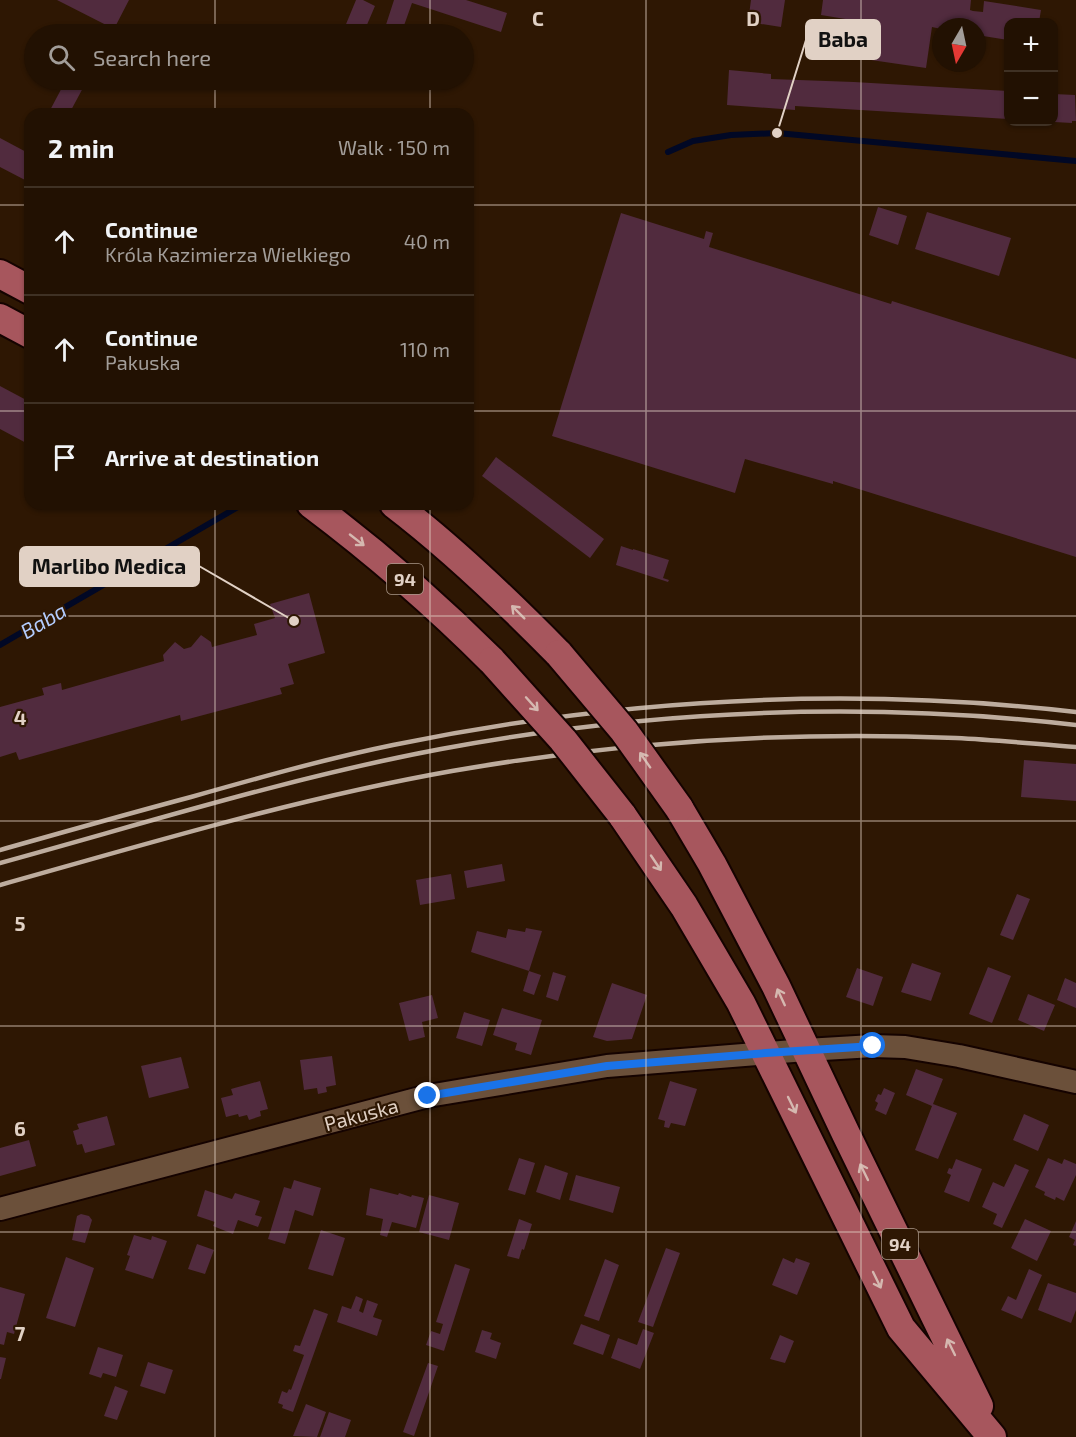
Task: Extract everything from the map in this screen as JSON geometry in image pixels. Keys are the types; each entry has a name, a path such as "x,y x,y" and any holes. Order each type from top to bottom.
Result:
{"main road":[{"path":"0,274 24,287"},
{"path":"0,318 24,331"},
{"name":"94","path":"319,510 382,559 492,661 563,740 622,815 684,906 741,1003 901,1328 993,1437"},
{"name":"94","path":"402,510 468,565 559,654 624,731 679,808 712,864 776,986 993,1437"}],"street":[{"name":"Pakuska","path":"0,1209 428,1096 607,1066 806,1050 873,1046 904,1047 965,1057 1076,1082"}],"building":[{"path":"57,0 129,0 117,24 104,24"},
{"path":"356,0 363,0 375,6 367,24 346,24"},
{"path":"394,0 466,0 507,13 501,32 412,3 405,24 386,24"},
{"path":"751,0 785,0 781,27 748,22"},
{"path":"823,0 971,0 970,10 973,11 983,12 984,1 1041,10 1040,18 1004,18 1004,39 986,36 986,18 932,18 926,68 871,60 876,24 821,15"},
{"path":"729,70 771,74 771,79 1004,91 1004,119 795,106 795,110 727,105"},
{"path":"61,90 82,90 72,108 51,108"},
{"path":"1058,94 1075,95 1076,121 1058,122"},
{"path":"0,138 24,151 24,179 0,167"},
{"path":"878,207 907,216 898,245 869,235"},
{"path":"927,212 1011,238 999,276 915,249"},
{"path":"621,213 704,239 706,231 713,233 709,247 1076,359 1076,557 833,481 833,484 745,459 735,493 552,436"},
{"path":"0,386 24,399 24,442 0,429"},
{"path":"496,457 604,539 590,558 482,476"},
{"path":"621,546 669,560 663,578 669,580 668,582 616,565"},
{"path":"309,593 325,653 288,664 294,684 280,688 282,694 181,721 180,715 19,760 16,752 0,757 0,707 44,695 42,688 61,683 62,690 164,661 163,655 175,642 184,649 191,647 201,635 211,642 212,647 257,635 254,624 275,618 270,604"},
{"path":"1024,760 1076,764 1076,801 1021,797"},
{"path":"502,864 505,881 467,888 464,871"},
{"path":"451,874 455,899 420,905 416,880"},
{"path":"1017,894 1030,899 1013,940 1000,935"},
{"path":"526,928 542,931 529,971 471,952 477,931 506,938 508,929 525,932"},
{"path":"912,963 941,973 931,1001 901,992"},
{"path":"988,967 1011,976 992,1023 969,1014"},
{"path":"857,968 883,977 873,1006 846,997"},
{"path":"529,971 541,975 534,995 523,991"},
{"path":"553,972 566,976 558,1001 546,997"},
{"path":"1065,978 1076,983 1076,1008 1057,1000"},
{"path":"612,983 647,995 632,1039 607,1041 593,1037"},
{"path":"1028,994 1055,1005 1044,1031 1018,1020"},
{"path":"432,995 438,1018 422,1022 425,1037 409,1041 399,1003"},
{"path":"502,1008 542,1020 531,1055 515,1050 517,1043 493,1035"},
{"path":"464,1012 490,1020 482,1046 456,1038"},
{"path":"332,1056 336,1085 326,1087 327,1092 318,1094 317,1088 304,1090 300,1060"},
{"path":"181,1057 189,1088 149,1098 141,1066"},
{"path":"916,1069 943,1079 933,1104 957,1113 938,1159 915,1150 932,1106 906,1095"},
{"path":"260,1081 268,1109 260,1111 261,1116 249,1120 247,1115 239,1117 238,1114 226,1117 221,1098 233,1095 231,1089"},
{"path":"670,1081 697,1089 685,1126 671,1123 669,1128 664,1127 665,1121 658,1119"},
{"path":"884,1088 895,1093 886,1115 875,1110 878,1103 875,1101"},
{"path":"1024,1114 1049,1125 1038,1151 1013,1140"},
{"path":"107,1116 115,1145 85,1153 82,1144 77,1145 73,1131 79,1129 77,1124"},
{"path":"29,1140 36,1166 0,1176 0,1148"},
{"path":"519,1158 535,1163 525,1195 508,1190"},
{"path":"1048,1158 1062,1164 1064,1159 1076,1164 1076,1175 1064,1201 1044,1195 1045,1192 1035,1187"},
{"path":"956,1159 982,1169 969,1202 944,1192 951,1175 947,1173 949,1168 952,1169"},
{"path":"1015,1164 1029,1170 1002,1228 993,1224 997,1214 982,1207 993,1182 1004,1187"},
{"path":"545,1165 568,1173 560,1200 536,1192"},
{"path":"576,1175 620,1187 613,1213 569,1200"},
{"path":"294,1180 321,1188 313,1216 295,1210 285,1244 268,1239 284,1187 291,1189"},
{"path":"370,1188 424,1198 416,1228 392,1222 387,1237 380,1235 383,1219 366,1215"},
{"path":"205,1190 232,1199 235,1193 260,1201 255,1215 262,1217 258,1227 238,1220 233,1234 213,1226 215,1222 197,1216"},
{"path":"429,1195 459,1203 449,1240 419,1232"},
{"path":"81,1214 89,1216 92,1220 85,1243 72,1240 77,1216"},
{"path":"519,1219 532,1224 519,1259 507,1256"},
{"path":"1025,1219 1051,1231 1037,1261 1011,1248"},
{"path":"1076,1221 1076,1246 1073,1245 1075,1240 1069,1237"},
{"path":"321,1230 345,1238 333,1276 308,1269"},
{"path":"134,1235 151,1240 152,1236 167,1241 153,1279 125,1270"},
{"path":"197,1244 214,1250 205,1274 188,1269"},
{"path":"666,1248 680,1253 653,1327 638,1322"},
{"path":"66,1257 94,1268 75,1327 46,1318"},
{"path":"783,1258 794,1263 796,1258 810,1263 797,1295 772,1285"},
{"path":"605,1259 619,1265 599,1321 584,1316"},
{"path":"455,1264 470,1269 444,1351 426,1345 431,1331 440,1334 443,1324 436,1322"},
{"path":"1029,1269 1042,1275 1022,1319 1001,1310 1008,1296 1016,1300"},
{"path":"1048,1283 1076,1293 1076,1310 1071,1323 1038,1310"},
{"path":"0,1287 25,1294 14,1334 7,1332 4,1345 0,1344"},
{"path":"356,1296 363,1299 359,1311 363,1313 367,1300 378,1304 373,1317 382,1320 377,1336 337,1322 342,1306 351,1309"},
{"path":"314,1309 328,1314 293,1412 282,1408 283,1405 278,1403 282,1391 287,1393 289,1389 291,1390 304,1355 293,1351 295,1345 300,1346"},
{"path":"581,1324 610,1335 603,1355 573,1344"},
{"path":"643,1329 654,1333 640,1369 611,1358 618,1338 637,1345"},
{"path":"482,1330 492,1333 490,1339 501,1343 496,1359 475,1352"},
{"path":"780,1335 794,1341 785,1363 770,1359"},
{"path":"98,1347 123,1355 116,1377 103,1373 101,1378 89,1374"},
{"path":"0,1357 6,1358 1,1379 0,1379"},
{"path":"148,1362 173,1370 165,1394 140,1386"},
{"path":"428,1363 438,1366 414,1436 403,1432"},
{"path":"115,1386 128,1391 117,1420 104,1416"},
{"path":"306,1404 326,1412 317,1437 293,1436"},
{"path":"329,1412 351,1420 345,1437 320,1437"}],"waterway":[{"name":"Baba","path":"668,152 693,141 731,135 777,133 1076,161"},
{"name":"Baba","path":"0,645 233,510"}],"railway":[{"path":"0,850 342,756 477,729 562,717 647,707 819,699 990,704 1076,712"},
{"path":"0,863 219,802 385,760 520,736 599,725 758,713 837,712 917,713 1076,725"},
{"path":"0,885 225,822 338,794 514,761 640,746 829,736 956,738 1076,747"}],"place":[{"name":"Baba","path":"777,133"},
{"name":"Marlibo Medica","path":"294,621"}],"route":[{"path":"428,1096 607,1066 873,1046"}]}
